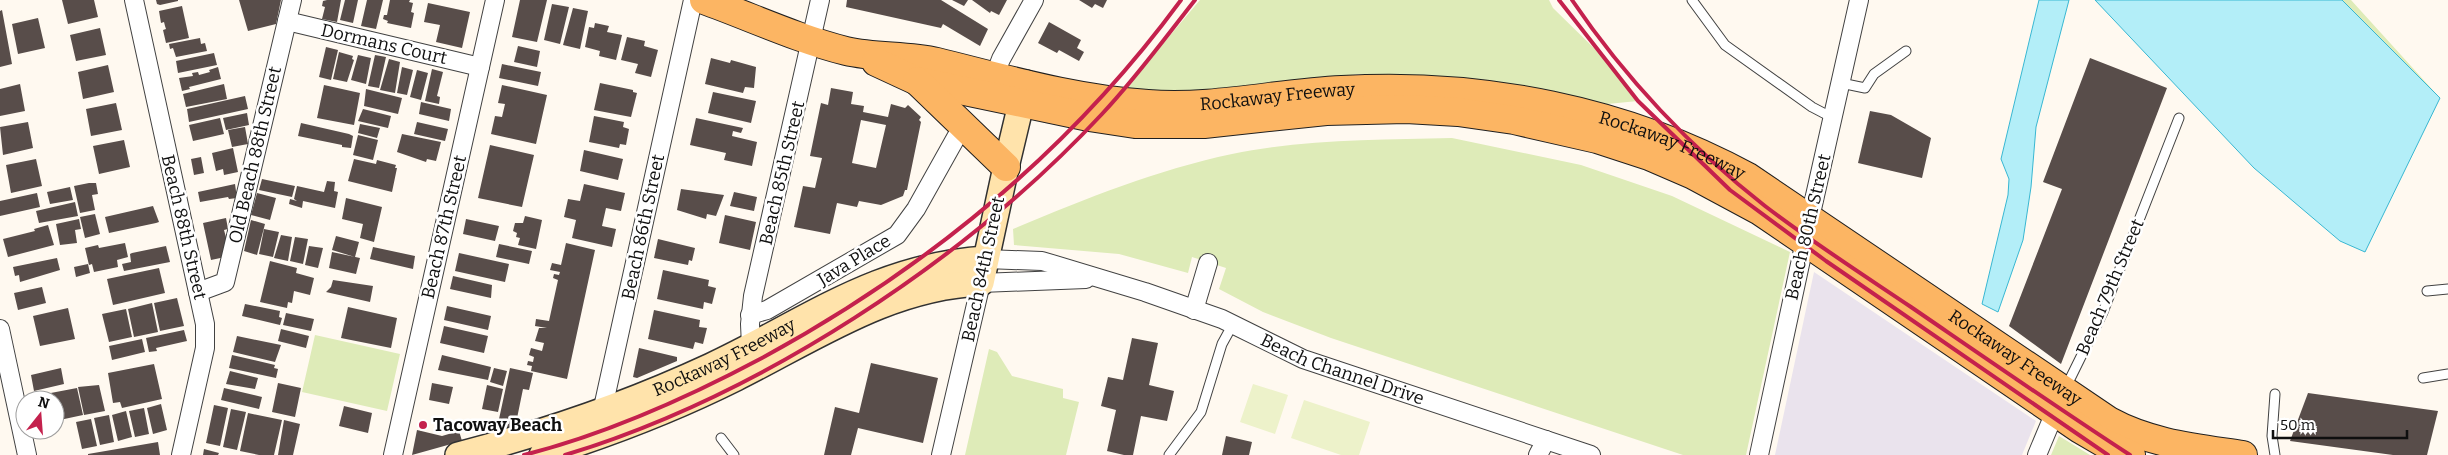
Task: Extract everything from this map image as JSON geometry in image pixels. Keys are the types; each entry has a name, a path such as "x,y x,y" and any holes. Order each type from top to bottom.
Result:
{"main road":[{"path":"704,0 811,40 856,53 917,81 1006,167"},
{"path":"856,53 924,59 991,86"},
{"path":"917,81 991,86 1024,93"},
{"name":"Rockaway Freeway","path":"1024,93 1113,121 1159,125 1220,123 1326,111 1406,109 1486,116 1541,125 1623,147 1694,175 1760,211 1807,230 2059,402 2091,436 2132,455"},
{"name":"Rockaway Freeway","path":"2059,402 2148,438 2243,455"}],"street":[{"name":"Beach 88th Street","path":"134,0 205,324 206,341 181,455"},
{"name":"Old Beach 88th Street","path":"198,292 225,282 292,0"},
{"name":"Beach 87th Street","path":"393,455 495,0"},
{"name":"Beach 86th Street","path":"598,430 693,0"},
{"name":"Beach 85th Street","path":"753,357 750,315 820,0"},
{"path":"991,86 1034,0"},
{"name":"Beach 80th Street","path":"1759,455 1859,0"},
{"name":"Dormans Court","path":"287,21 480,67"},
{"name":"Beach 84th Street","path":"941,455 1024,93"},
{"name":"Java Place","path":"750,315 767,310 896,235 913,214 963,125"},
{"name":"Beach Channel Drive","path":"984,271 1042,261 1145,292 1233,324 1303,359 1542,448 1591,455"},
{"path":"1194,310 1208,263"},
{"name":"Rockaway Freeway","path":"542,455 598,430 682,379 753,357 820,332 889,301 984,271"},
{"name":"Beach Channel Drive","path":"984,271 1097,279"},
{"path":"0,330 27,455"},
{"name":"Beach 79th Street","path":"2037,455 2059,402"},
{"name":"Rockaway Freeway","path":"458,455 598,430"}],"lane":[{"path":"1692,0 1725,45 1812,107 1833,118"},
{"path":"1841,83 1865,88 1874,74 1906,51"},
{"name":"Beach 79th Street","path":"2059,402 2103,312 2179,118"},
{"path":"2427,291 2448,289"},
{"path":"1169,455 1201,412 1222,344 1233,324"},
{"path":"2423,378 2448,374"},
{"path":"2275,394 2272,436 2275,455"},
{"path":"721,438 734,455"}],"shaded area":[{"path":"1814,272 2036,421 2022,455 1775,455"}],"green space":[{"path":"1200,0 1549,0 1553,8 1598,52 1638,101 1597,105 1426,76 1360,74 1246,88 1152,94 1123,91"},
{"path":"2328,0 2351,0 2440,98 2387,45"},
{"path":"1452,138 1581,165 1672,196 1790,252 1746,455 1683,455 1331,338 1263,312 1219,289 1226,268 1192,257 1188,273 1119,254 1014,245 1013,229 1121,186 1176,168 1232,154 1286,145"},
{"path":"315,335 400,354 387,411 302,392"},
{"path":"989,349 997,352 1012,376 1063,389 1063,398 1079,402 1066,455 965,455"},
{"path":"1253,384 1288,395 1275,434 1240,422"},
{"path":"1304,400 1370,422 1359,455 1341,455 1291,438"},
{"path":"2059,436 2090,455 2051,455"}],"water":[{"path":"2039,0 2069,0 2036,127 2031,187 2023,240 1998,312 1982,304 2008,195 2009,179 2001,159"},
{"path":"2095,0 2342,0 2440,98 2365,252 2340,241 2254,168"}],"building":[{"path":"62,0 94,0 98,17 68,24"},
{"path":"156,0 178,1 160,5 157,4"},
{"path":"239,0 281,0 276,24 248,31"},
{"path":"341,0 337,22 322,19 325,7 322,6 323,1"},
{"path":"345,0 358,0 353,23 340,20"},
{"path":"367,0 383,0 376,29 361,26"},
{"path":"390,0 410,0 409,2 413,3 411,12 414,13 411,28 387,23 388,21 383,19 384,15 387,15"},
{"path":"520,0 547,0 537,42 512,37"},
{"path":"847,0 941,0 988,29 980,46 943,24 941,28 846,7"},
{"path":"952,0 968,0 964,6"},
{"path":"972,0 1007,0 999,15 991,11 990,13"},
{"path":"1079,0 1107,0 1103,8 1095,4 1092,8"},
{"path":"428,3 470,12 462,48 436,42 440,25 424,22"},
{"path":"552,4 569,7 560,44 544,40"},
{"path":"182,6 189,38 166,43 163,30 166,29 164,22 161,23 159,11"},
{"path":"573,8 588,11 580,49 563,45"},
{"path":"2,10 12,64 0,67 0,11"},
{"path":"38,18 45,48 18,54 12,24"},
{"path":"1049,22 1081,40 1077,48 1084,52 1079,61 1059,50 1057,53 1038,43"},
{"path":"595,23 609,26 607,32 622,35 616,60 599,56 600,51 585,47 589,27 594,28"},
{"path":"100,28 106,55 76,61 70,35"},
{"path":"627,37 645,41 644,46 658,50 651,77 635,73 638,64 621,60"},
{"path":"200,38 201,44 205,43 207,51 176,57 173,48 170,49 169,44"},
{"path":"518,46 540,51 537,67 514,62"},
{"path":"326,47 338,50 331,80 319,77"},
{"path":"339,52 353,56 352,59 354,60 347,82 333,79"},
{"path":"214,53 217,65 178,73 176,61"},
{"path":"358,55 371,58 366,84 351,80"},
{"path":"375,55 386,57 379,88 368,86"},
{"path":"711,58 730,63 731,60 756,67 754,88 745,87 743,93 705,84"},
{"path":"2090,58 2167,88 2061,364 2009,326 2062,189 2043,182"},
{"path":"389,59 400,62 395,93 380,90"},
{"path":"502,64 541,72 538,86 499,78"},
{"path":"108,65 114,92 83,99 78,72"},
{"path":"218,67 221,79 189,87 190,89 182,91 179,78 193,76 192,73 198,72 199,75 210,72 209,70"},
{"path":"402,67 413,70 407,95 397,93"},
{"path":"432,69 443,72 437,96 440,97 439,104 425,101"},
{"path":"417,70 428,73 421,100 410,97"},
{"path":"600,83 633,90 633,92 637,93 631,117 594,110"},
{"path":"20,84 25,111 0,116 0,89"},
{"path":"224,84 227,99 186,107 183,94"},
{"path":"324,85 360,93 354,125 317,118"},
{"path":"502,85 547,95 536,144 491,134 495,116 502,117 505,104 498,103"},
{"path":"831,88 853,92 851,104 864,106 863,112 888,117 891,104 905,108 908,105 921,117 907,190 905,190 903,196 881,205 859,201 857,207 837,203 830,234 794,227 803,186 815,188 822,158 810,156 821,103 828,105","holes":["861,120 886,125 876,168 852,163"]},
{"path":"366,89 402,98 398,114 364,106"},
{"path":"713,92 756,101 751,123 708,113"},
{"path":"245,96 248,109 189,122 187,109"},
{"path":"421,102 451,109 449,121 419,114"},
{"path":"116,103 122,130 91,136 86,109"},
{"path":"363,109 391,116 388,128 358,121"},
{"path":"1870,111 1891,115 1931,138 1922,178 1858,163"},
{"path":"247,113 249,125 226,130 223,118"},
{"path":"594,116 624,122 623,127 629,129 626,145 620,144 619,148 589,142"},
{"path":"220,118 224,134 193,141 189,125"},
{"path":"696,118 743,128 741,133 733,131 732,136 757,142 752,166 724,160 726,153 690,145"},
{"path":"28,122 33,148 3,155 0,127"},
{"path":"417,122 448,129 445,141 414,134"},
{"path":"301,123 353,136 351,148 298,136"},
{"path":"360,124 380,128 377,138 358,133"},
{"path":"245,127 248,144 232,147 228,130"},
{"path":"402,134 441,142 436,161 427,159 426,162 397,152"},
{"path":"358,135 378,140 373,160 353,155"},
{"path":"124,140 130,167 99,174 93,146"},
{"path":"490,145 534,155 522,207 478,198"},
{"path":"233,148 238,172 224,175 223,169 216,171 212,153"},
{"path":"584,150 623,159 618,180 580,171"},
{"path":"201,157 204,173 194,175 191,159"},
{"path":"36,159 42,186 11,193 6,165"},
{"path":"354,159 376,164 377,160 396,165 392,192 348,181"},
{"path":"262,179 295,186 292,197 259,190"},
{"path":"327,181 335,182 334,191 338,192 335,208 303,201 302,208 289,204 290,199 297,201 294,199 297,186 324,192"},
{"path":"96,183 98,194 92,195 95,210 80,213 74,186"},
{"path":"235,184 237,198 229,199 228,197 200,202 198,192"},
{"path":"584,184 625,193 621,211 606,208 602,226 616,229 612,247 572,238 576,220 564,217 568,199 580,201"},
{"path":"70,187 73,200 50,204 47,192"},
{"path":"681,189 724,195 716,216 707,214 706,219 677,210"},
{"path":"734,192 757,197 754,211 730,206"},
{"path":"37,193 40,207 0,216 0,201"},
{"path":"257,193 276,198 270,220 251,215"},
{"path":"346,198 382,207 374,242 360,238 363,224 342,219"},
{"path":"75,202 78,216 39,223 36,211"},
{"path":"153,206 159,222 109,233 105,217"},
{"path":"95,214 100,234 85,238 80,217"},
{"path":"725,215 756,222 750,250 719,243"},
{"path":"525,216 542,220 536,249 518,245 520,238 516,237 517,233 513,231 515,223 523,223"},
{"path":"226,218 228,229 224,230 227,241 225,257 211,260 203,223"},
{"path":"79,219 81,229 75,230 77,243 60,245 56,224"},
{"path":"466,219 499,226 495,241 463,234"},
{"path":"251,220 265,224 257,255 244,251"},
{"path":"48,225 54,245 8,257 3,239 35,231 34,229"},
{"path":"264,229 279,232 273,257 259,254"},
{"path":"281,235 292,237 288,261 274,258"},
{"path":"336,236 359,242 355,257 332,250"},
{"path":"295,237 308,239 303,264 290,261"},
{"path":"658,239 695,248 692,261 689,260 688,265 654,258"},
{"path":"125,243 128,257 117,260 118,267 94,272 92,264 89,265 85,248 98,245 99,248"},
{"path":"566,243 595,250 567,379 531,371 532,366 527,365 528,361 533,362 534,357 529,355 531,348 542,351 544,343 535,341 539,328 547,328 535,326 536,319 549,321 558,280 553,278 554,274 559,275 560,272 550,270 552,263 561,265"},
{"path":"499,244 532,251 529,264 496,257"},
{"path":"166,246 170,262 124,271 122,264 131,262 130,254"},
{"path":"309,246 323,248 318,268 305,265"},
{"path":"373,247 415,256 413,269 370,259"},
{"path":"332,252 360,258 356,274 329,268"},
{"path":"459,253 509,264 505,282 455,271"},
{"path":"57,258 60,270 20,282 19,275 15,276 13,267"},
{"path":"270,261 297,268 296,273 314,278 310,295 294,291 292,303 288,302 287,308 260,302"},
{"path":"88,264 90,273 76,277 74,267"},
{"path":"159,268 165,293 113,305 107,279"},
{"path":"663,270 709,280 708,286 716,288 712,304 704,302 703,309 657,299"},
{"path":"453,276 492,285 491,298 450,289"},
{"path":"333,280 373,286 370,302 326,292 331,287"},
{"path":"42,287 46,303 18,310 14,293"},
{"path":"177,298 184,326 160,331 154,303"},
{"path":"152,303 158,332 134,337 128,309"},
{"path":"245,304 280,311 279,317 282,318 280,325 242,316"},
{"path":"447,306 491,316 488,330 444,320"},
{"path":"348,307 397,318 391,348 341,338"},
{"path":"68,308 75,339 40,346 33,316"},
{"path":"126,309 132,337 109,342 102,314"},
{"path":"654,310 700,320 699,327 707,328 703,344 695,342 693,349 648,339"},
{"path":"286,313 314,319 311,331 283,325"},
{"path":"444,326 488,336 484,353 440,343"},
{"path":"281,329 309,336 306,348 278,341"},
{"path":"184,330 187,341 156,348 157,351 149,352 146,338"},
{"path":"237,336 281,345 275,362 233,352"},
{"path":"1132,338 1158,343 1149,385 1174,391 1167,421 1141,416 1133,455 1124,455 1107,451 1116,410 1101,406 1108,377 1123,380"},
{"path":"142,339 145,352 112,360 109,346"},
{"path":"639,348 677,357 677,361 637,378 633,377"},
{"path":"232,355 275,365 274,368 278,369 276,378 229,368"},
{"path":"442,355 491,367 488,380 438,370"},
{"path":"871,363 938,378 923,443 858,428 851,455 824,455 835,407 859,413"},
{"path":"154,364 162,399 122,408 120,402 113,403 108,373"},
{"path":"61,368 64,384 34,390 31,375"},
{"path":"494,368 507,371 503,386 490,382"},
{"path":"510,368 533,373 529,390 523,389 515,428 496,433"},
{"path":"230,371 258,378 255,389 226,384"},
{"path":"278,383 301,388 295,417 272,412"},
{"path":"432,383 453,387 449,404 429,400"},
{"path":"99,385 105,411 84,415 78,387"},
{"path":"487,385 503,389 498,412 482,409"},
{"path":"77,388 83,415 65,419 65,390"},
{"path":"224,388 262,397 259,409 221,400"},
{"path":"2308,393 2438,411 2427,455 2393,455 2290,441"},
{"path":"161,404 167,430 153,434 147,408"},
{"path":"214,405 228,408 220,446 206,443"},
{"path":"344,406 372,413 368,433 339,426"},
{"path":"144,408 149,434 135,437 129,411"},
{"path":"231,409 246,412 237,450 223,447"},
{"path":"126,411 132,437 118,441 112,415"},
{"path":"248,413 282,420 274,455 259,455 240,451"},
{"path":"109,415 114,442 100,445 94,418"},
{"path":"91,419 97,446 82,449 76,422"},
{"path":"284,420 300,424 293,455 278,455"},
{"path":"417,430 442,436 459,431 462,441 412,455"},
{"path":"1226,436 1252,442 1249,455 1222,455"},
{"path":"158,442 160,455 88,455 88,454"},
{"path":"204,449 219,453 218,455 203,455"}],"railway":[{"path":"524,455 586,437 676,401 762,358 823,323 881,286 991,202 1043,156 1092,107 1138,55 1181,0"},
{"path":"565,455 638,429 711,398 784,360 855,318 923,271 987,221 1047,169 1115,100 1195,0"},
{"path":"1559,0 1638,101 1730,190 1826,261 2108,455"},
{"path":"1572,0 1592,29 1637,84 1711,161 1738,184 1819,245 2130,455"}],"place":[{"name":"Tacoway Beach","path":"423,425"}]}
